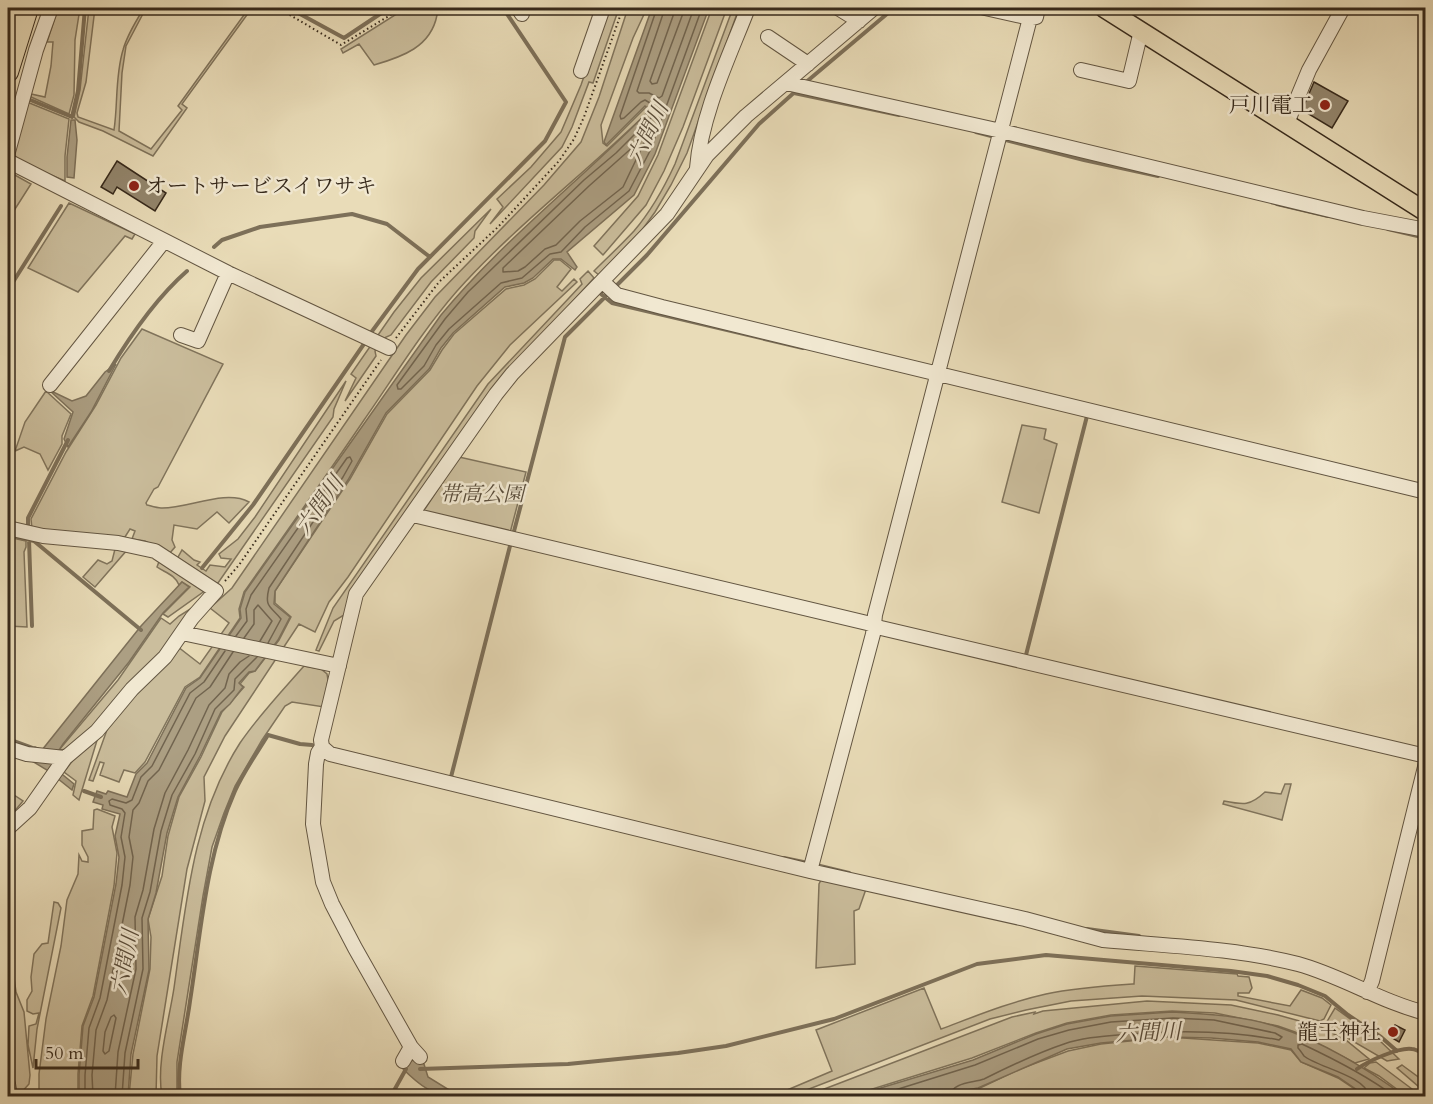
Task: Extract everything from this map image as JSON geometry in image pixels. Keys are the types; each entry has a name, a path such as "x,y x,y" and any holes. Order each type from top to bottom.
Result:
{"highway":[{"path":"8,72 28,8"}],"main road":[{"path":"1104,8 1425,212"}],"street":[{"path":"8,152 36,50 51,8"},
{"path":"580,71 603,8"},
{"path":"697,169 704,125 748,8"},
{"path":"838,8 859,21"},
{"path":"874,8 808,64 796,85 746,116 707,155 667,214 608,287 512,374 356,594 321,740 322,747 330,754 811,866 1103,940 1271,958 1369,987 1406,1008 1425,1013"},
{"path":"811,866 999,136 1034,13 985,8"},
{"path":"1287,123 1309,70 1343,8"},
{"path":"1081,70 1129,81 1141,31"},
{"path":"768,37 808,64"},
{"path":"796,85 999,136 1425,230"},
{"path":"8,161 228,273 382,345"},
{"path":"50,386 164,241"},
{"path":"181,335 198,341 228,273"},
{"path":"608,287 662,307 936,377 1425,492"},
{"path":"413,515 1425,756"},
{"path":"8,528 43,536 118,543 155,550 216,591 187,635 132,689 97,731 58,765 30,808 8,828"},
{"path":"187,635 339,666"},
{"path":"322,747 316,764 313,824 323,882 332,904 415,1052 403,1061"},
{"path":"8,748 58,765"},
{"path":"1369,987 1425,763"},
{"path":"8,1084 10,1096"}],"path":[{"path":"278,8 341,45 402,8"},
{"path":"216,591 239,565 382,345 439,282 498,227 559,161 574,140 623,8"}],"green space":[{"path":"58,8 80,8 75,40 74,95 69,114 31,97 31,94 45,97 53,42 47,42"},
{"path":"89,8 95,8 86,82 77,113 78,117 114,130 123,50 132,28 146,8 126,46 119,131 151,149 182,110 178,106 249,8 252,8 182,104 187,108 153,156 103,131 79,122 74,117 80,90"},
{"path":"406,8 432,8 437,15 429,35 414,49 374,65 359,44 343,53 341,49"},
{"path":"608,8 619,8 593,83 589,82 562,147 490,224 503,207 497,199 531,167 561,132 581,85"},
{"path":"628,8 647,8 633,38 601,125 603,143 607,146 646,107 650,110 527,221 444,306 244,592 239,609 240,618 200,677 185,687 145,762 135,773 124,770 119,782 100,775 104,763 100,762 93,781 89,780 108,727 120,709 178,647 200,664 229,623 210,608 232,588 406,335 435,297 544,185 581,142 599,97"},
{"path":"712,8 727,8 683,127 664,171 646,205 603,255 594,246 638,196 658,155"},
{"path":"733,8 739,8 687,153 671,185 637,237 599,275 594,271 640,223 657,199 671,173"},
{"path":"27,102 69,119 65,181 18,161 14,153"},
{"path":"13,174 31,184 8,220 9,177"},
{"path":"69,203 135,234 132,239 125,236 78,292 28,268"},
{"path":"491,209 475,231 474,238 431,282 391,335 384,338 375,351 376,356 345,401 356,378 351,374 394,312 421,278"},
{"path":"554,260 560,260 571,269 557,287 562,291 574,279 577,282 510,345 477,386 329,602 315,632 299,624 225,736 204,777 205,801 187,869 157,1056 156,1096 129,1096 133,1054 150,969 151,937 148,919 162,876 168,836 179,797 222,712 244,687 240,684 249,673 255,671 279,640 291,617 275,603 275,591 350,479 387,414 430,370 454,334 506,289 524,285 535,279"},
{"path":"588,271 594,278 494,388 351,594 344,615 334,621 319,651 316,650 333,608 488,384 582,284 580,279"},
{"path":"142,329 223,364 158,487 154,489 146,503 147,505 159,508 171,507 217,498 249,502 229,523 217,512 197,529 174,525 172,540 175,547 169,554 145,541 132,539 135,531 130,529 125,537 32,529 31,519 66,452 96,405 121,358"},
{"path":"346,381 333,417 218,583 214,583 177,559 182,550 200,562 197,565 206,571 210,565 225,567 231,559 221,558 219,554 238,539 255,517"},
{"path":"46,391 71,414 62,436 62,444 48,470 40,454 24,447 15,451 25,422"},
{"path":"1022,425 1046,429 1044,439 1057,444 1039,513 1002,502"},
{"name":"帯高公園","path":"459,457 526,472 510,533 423,512"},
{"path":"8,537 26,541 24,552 27,627 8,626"},
{"path":"115,549 127,550 95,587 83,577 98,560 107,564 112,561"},
{"path":"160,559 206,590 168,617 163,614 190,587 182,582 179,585 173,576 157,567"},
{"path":"203,601 171,641 99,722 69,749 59,750 118,680 161,618 170,624"},
{"path":"304,666 321,669 327,674 324,707 292,702 285,706 235,786 212,847 177,1062 177,1096 162,1096 161,1070 164,1042 188,893 202,830 224,771 240,743"},
{"path":"98,737 79,800 73,795 76,781 64,772 76,756"},
{"path":"1285,784 1291,784 1282,820 1223,804 1224,801 1242,804 1251,802 1265,792 1281,794"},
{"path":"8,791 23,801 8,819"},
{"path":"94,810 115,816 112,827 117,853 114,886 93,996 82,1026 78,1096 39,1096 39,1074 46,1019 61,946 67,900 78,874 79,855 82,861 88,862 82,845 82,831 93,829"},
{"path":"821,880 866,889 859,909 854,911 855,964 816,968"},
{"path":"54,902 58,903 61,908 37,1029 33,1068 28,1045 29,1026 36,1024 39,1013 33,1014 27,1011 27,1000 32,991 34,954 42,944 48,943"},
{"path":"8,934 16,992 24,1012 30,1075 29,1084 19,1095 17,1095 8,1052"},
{"path":"1135,966 1237,974 1249,977 1252,988 1249,993 1238,993 1238,996 1290,1006 1301,990 1322,998 1331,1005 1324,1019 1320,1021 1236,1000 1142,996 1071,1001 990,1019 791,1096 773,1096 832,1071 816,1030 924,988 941,1029 1033,997 1079,989 1134,984"},
{"path":"1147,1001 1231,1005 1278,1015 1321,1027 1347,1041 1369,1059 1355,1063 1295,1032 1278,1026 1215,1013 1172,1011 1111,1015 1067,1023 972,1058 850,1096 806,1096 1012,1017 1043,1011"},
{"path":"1335,1008 1378,1039 1399,1059 1387,1061 1325,1025"},
{"path":"1168,1037 1258,1043 1291,1050 1301,1062 1338,1078 1365,1096 1189,1096 1158,1091 1107,1091 1080,1096 957,1095 967,1090 978,1089 1020,1069 1068,1051 1101,1044"},
{"path":"1376,1062 1421,1096 1406,1096 1364,1068"},
{"path":"1402,1065 1425,1082 1425,1092 1397,1068"}],"water":[{"name":"六間川","path":"652,8 689,8 691,10 709,8 655,154 634,195 567,252 577,267 575,270 561,259 553,259 533,278 524,283 505,287 453,333 429,369 386,413 348,480 275,591 274,604 290,617 278,640 255,671 249,672 239,683 243,687 221,712 178,797 167,833 156,893 148,919 149,970 131,1054 128,1096 79,1096 83,1026 94,997 119,857 115,836 120,814 102,809 103,805 93,802 97,791 106,794 108,791 127,797 136,774 147,763 186,688 200,678 241,618 240,609 245,592 441,315 516,235 650,110 645,106 606,145 604,142"},
{"path":"71,120 75,120 77,140 74,178 67,177"},
{"path":"116,364 91,412 68,447 64,439 73,412 49,390 72,401 86,396 105,372"},
{"path":"182,582 189,587 163,613 129,662 52,761 52,766 74,784 72,790 47,770 27,758 35,747 42,750 141,626"},
{"name":"六間川","path":"1172,1012 1239,1018 1278,1027 1311,1040 1344,1057 1404,1096 1366,1096 1338,1077 1301,1062 1291,1049 1258,1042 1168,1037 1101,1043 1067,1049 955,1096 854,1096 973,1060 1067,1024 1111,1016"},
{"path":"406,1060 423,1061 428,1077 459,1096 434,1092 421,1085 401,1067"}],"building":[{"path":"1314,82 1348,101 1332,128 1302,110"},
{"path":"117,161 166,193 155,211 117,187 113,194 101,187"},
{"name":"龍王神社","path":"1395,1025 1405,1030 1399,1042 1389,1036"}],"waterway":[{"path":"28,99 72,117 78,91 85,8"},
{"path":"289,8 344,38 389,8"},
{"path":"370,334 418,269 545,141 566,102 503,8"},
{"path":"805,83 894,8"},
{"path":"513,535 565,337 647,255 759,124 797,90"},
{"path":"794,93 899,115"},
{"path":"976,132 995,137"},
{"path":"1002,139 1158,176"},
{"path":"1277,204 1328,216"},
{"path":"8,290 61,206"},
{"path":"214,247 222,240 260,227 352,214 387,224 430,257"},
{"path":"1388,229 1426,238"},
{"path":"109,371 144,318 187,271"},
{"path":"601,294 612,303 803,348"},
{"path":"202,568 253,505 366,341"},
{"path":"1026,655 1087,416"},
{"path":"28,527 28,518 68,440"},
{"path":"17,537 34,541 141,630"},
{"path":"29,540 32,626"},
{"path":"451,777 511,542"},
{"path":"180,1096 180,1060 201,921 217,841 225,816 246,769 268,735 312,745"},
{"path":"8,739 35,749"},
{"path":"84,791 101,797"},
{"path":"784,858 808,863"},
{"path":"816,865 849,873"},
{"path":"1087,929 1139,936"},
{"path":"420,1069 568,1064 726,1046 834,1019 977,964 1046,955 1267,976 1325,996 1397,1051"},
{"path":"1357,1069 1399,1050 1414,1049 1426,1055"},
{"path":"391,1096 406,1069"}],"place":[{"name":"戸川電工","path":"1325,105"},
{"name":"オートサービスイワサキ","path":"134,186"},
{"name":"龍王神社","path":"1393,1032"}]}
